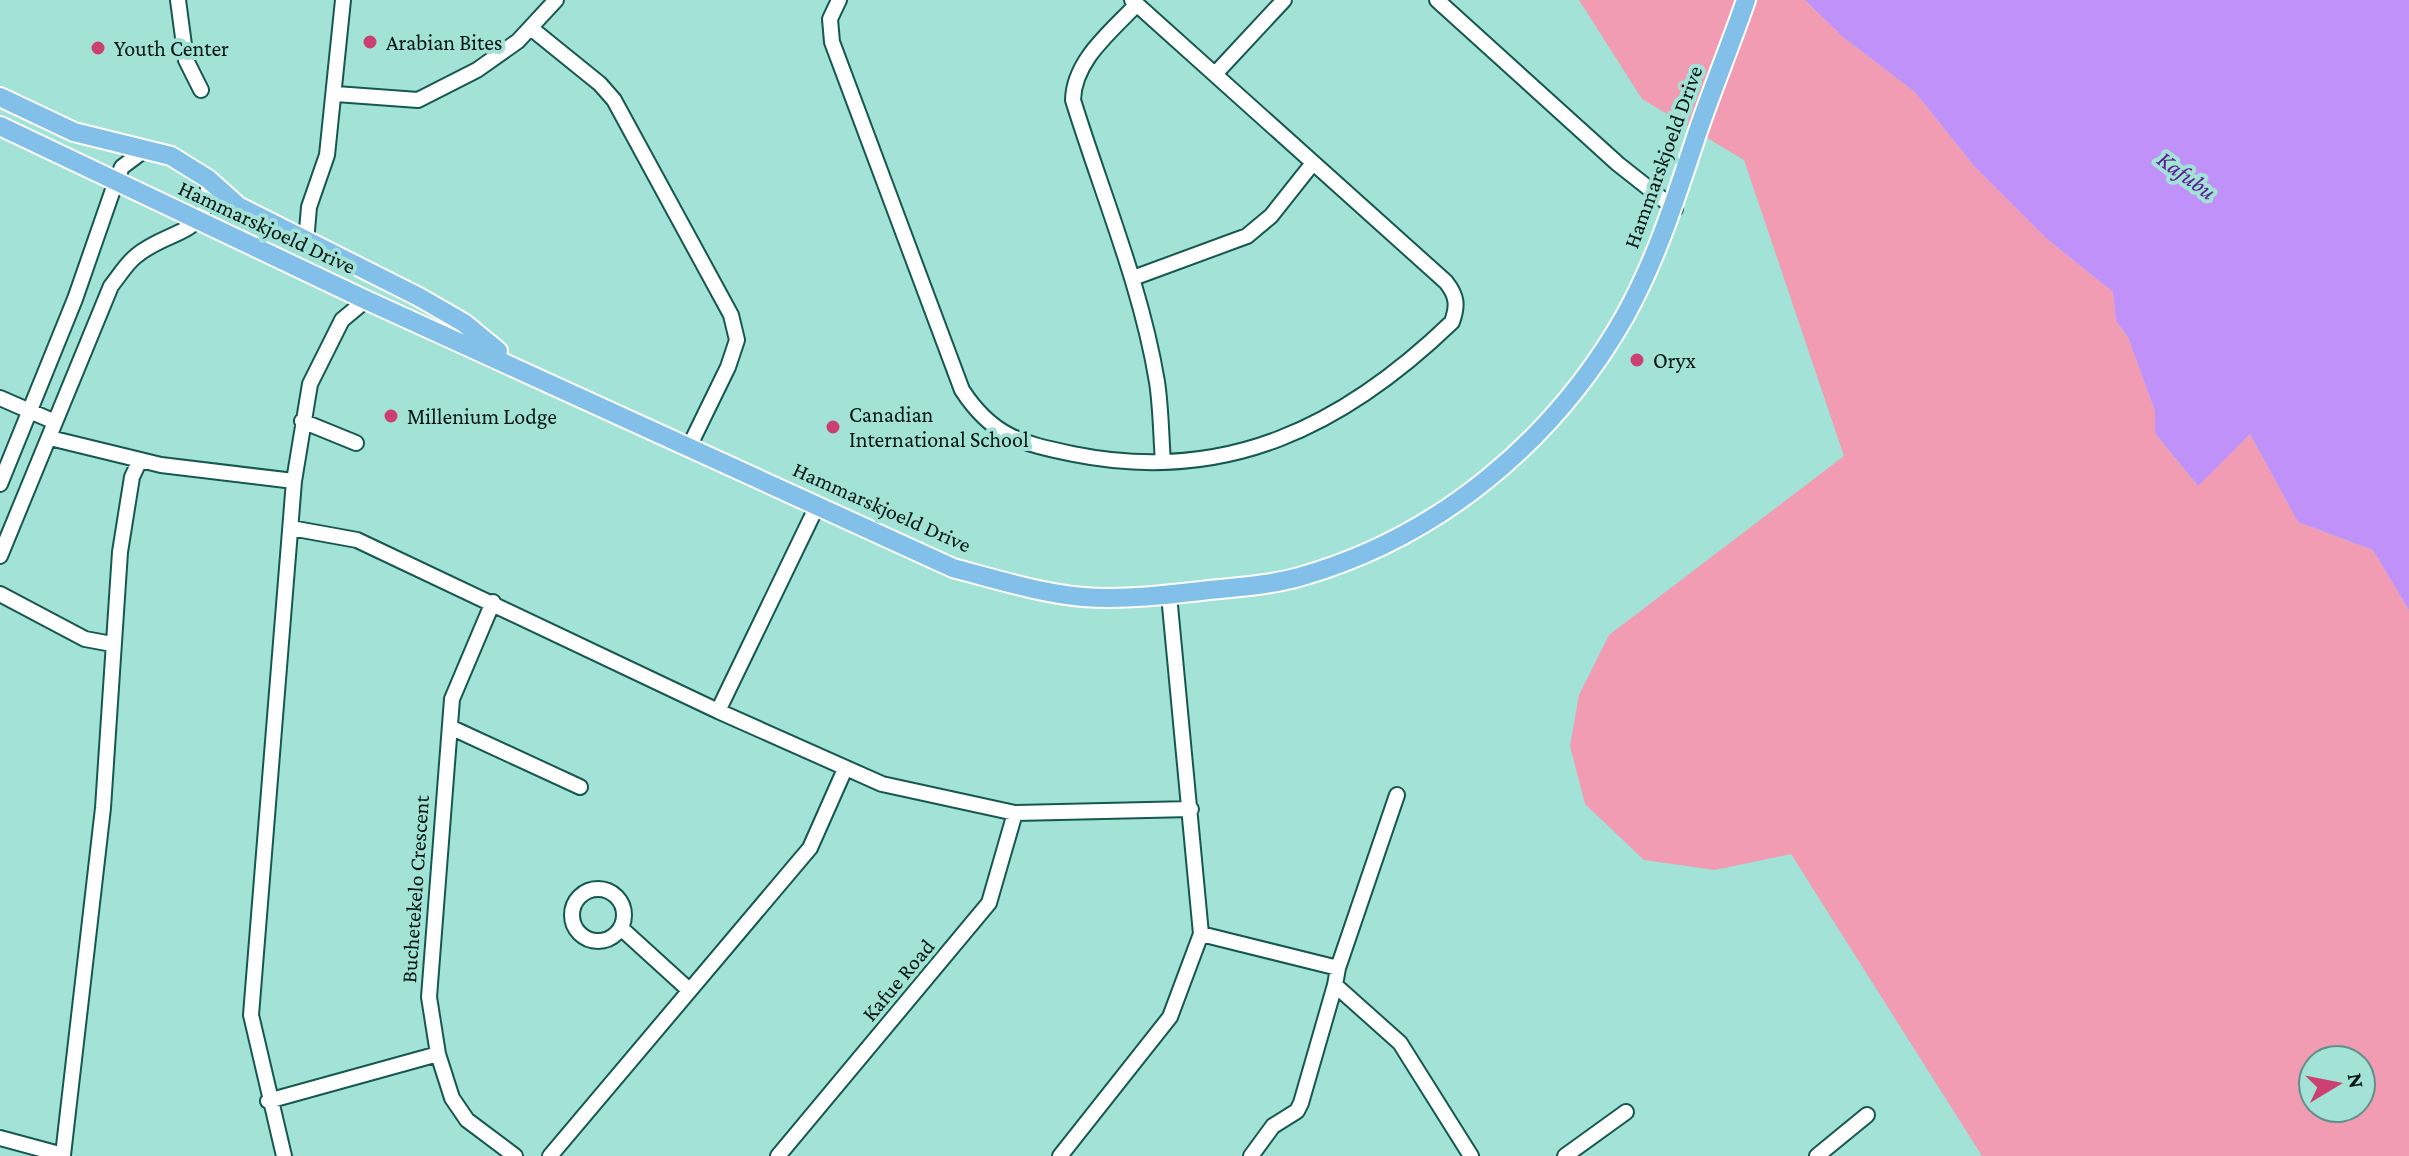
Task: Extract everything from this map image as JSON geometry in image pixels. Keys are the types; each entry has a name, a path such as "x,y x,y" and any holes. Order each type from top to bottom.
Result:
{"main road":[{"name":"Hammarskjoeld Drive","path":"0,126 366,300 690,445 953,568 1027,588 1082,597 1169,595 1283,580 1341,563 1373,550 1462,499 1520,453 1562,407 1602,355 1626,314 1675,209 1698,131 1746,0"},
{"name":"Hammarskjoeld Drive","path":"0,97 74,132 171,156 208,179 238,206 464,323 516,366"},
{"path":"394,312 403,303 402,289"}],"street":[{"path":"178,0 186,60 201,90"},
{"path":"306,242 309,207 327,155 336,94 343,0"},
{"path":"336,94 418,100 477,70 532,29 556,0"},
{"path":"839,0 830,19 832,42 962,390 980,417 1000,433 1040,447 1089,457 1163,462 1246,451 1325,418 1373,392 1452,322 1457,308 1455,294 1446,282 1135,2 1084,61 1073,80 1073,100 1133,278 1158,386 1163,462"},
{"path":"1216,73 1284,0"},
{"path":"1437,0 1618,164 1675,209"},
{"path":"532,29 600,84 614,100 731,315 737,340 728,367 690,445"},
{"path":"0,484 75,299 122,167 146,149"},
{"path":"1133,278 1247,236 1271,216 1313,163"},
{"path":"0,556 111,286 136,256 200,221 209,193 208,179"},
{"path":"282,231 309,207"},
{"path":"342,320 343,289"},
{"path":"284,1156 268,1101 251,1015 294,481 310,384 342,320 366,300"},
{"path":"0,398 55,422"},
{"path":"302,421 356,443"},
{"path":"50,438 140,460 294,481"},
{"path":"4,1139 65,1156 103,808 112,644 127,500 140,460"},
{"path":"718,711 817,506"},
{"path":"291,528 357,540 718,711 882,784 1015,813 1191,809"},
{"path":"0,594 85,639 112,644"},
{"path":"1060,1156 1170,1017 1201,934 1169,595"},
{"name":"Buchetekelo Crescent","path":"493,602 452,699 429,997 438,1054 452,1098 467,1120 515,1156"},
{"path":"450,727 580,787"},
{"path":"550,1156 810,848 845,769"},
{"path":"1251,1156 1273,1126 1297,1111 1301,1103 1338,968 1397,795"},
{"name":"Kafue Road","path":"778,1156 989,903 1015,813"},
{"path":"622,929 689,990"},
{"path":"1201,934 1338,968"},
{"path":"1335,985 1400,1043 1471,1156"},
{"path":"268,1101 438,1054"},
{"path":"1565,1156 1626,1112"},
{"path":"1817,1156 1867,1115"},
{"path":"4,1139 10,1156"}],"shaded area":[{"path":"1579,0 1805,0 1843,37 1915,92 1975,167 2047,239 2113,292 2116,321 2128,337 2155,411 2155,433 2197,485 2250,434 2298,522 2373,550 2409,610 2409,1156 1982,1156 1791,854 1715,870 1644,860 1585,804 1570,746 1579,695 1609,635 1844,456 1744,160 1642,99"}],"water":[{"name":"Kafubu","path":"1805,0 2409,0 2409,610 2373,550 2298,522 2250,434 2198,486 2155,433 2155,411 2128,337 2116,321 2113,292 2047,239 1975,167 1915,92 1843,37"}],"place":[{"name":"Arabian Bites","path":"370,42"},
{"name":"Youth Center","path":"98,48"},
{"name":"Oryx","path":"1637,360"},
{"name":"Millenium Lodge","path":"391,416"},
{"name":"Canadian International School","path":"833,427"}]}
